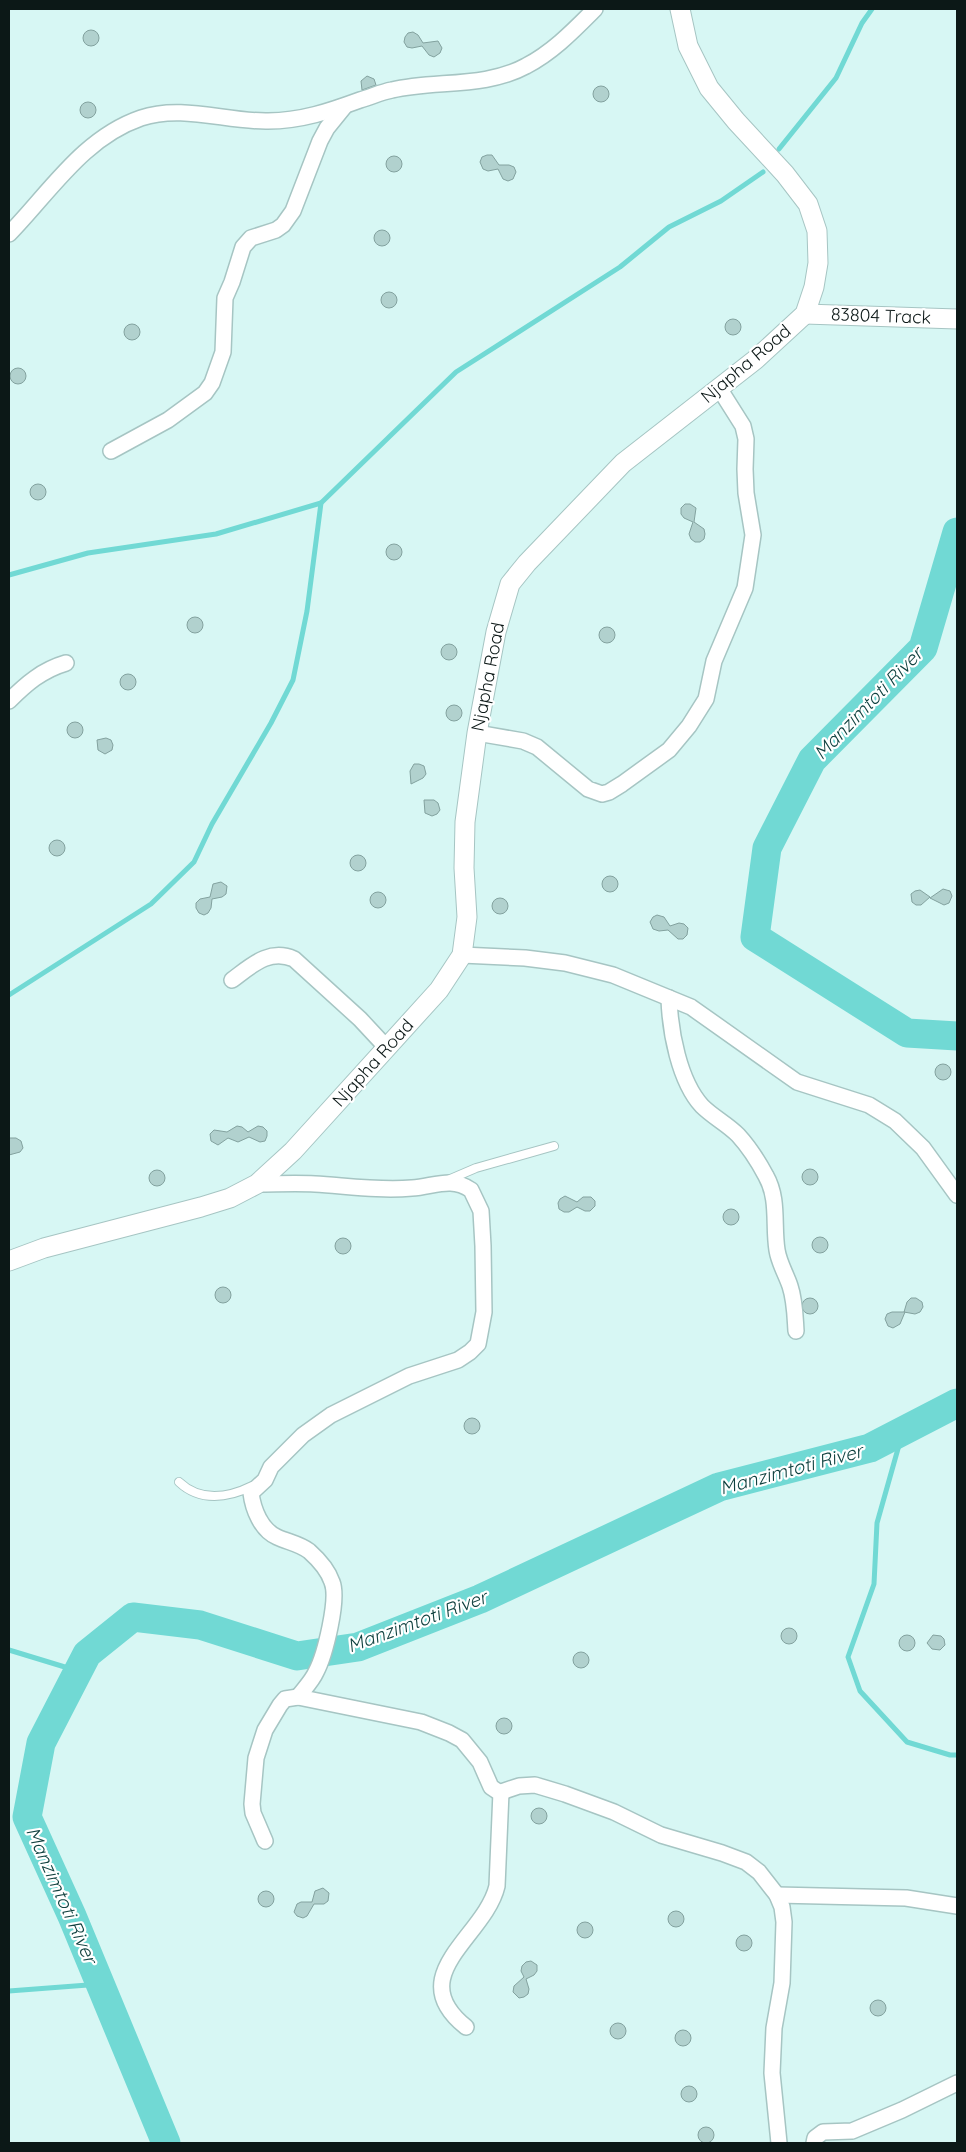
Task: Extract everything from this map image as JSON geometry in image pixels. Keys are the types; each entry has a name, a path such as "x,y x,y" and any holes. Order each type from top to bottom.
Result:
{"street":[{"path":"9,234 64,172 88,149 112,131 143,117 166,113 269,121 319,115 391,90 482,79 524,68 547,54 595,9"},
{"name":"Njapha Road","path":"9,1261 44,1248 230,1198 257,1184 293,1151 439,990 462,955 467,916 464,868 465,822 477,733 496,632 510,584 527,563 623,463 755,360 805,314 814,287 818,262 817,231 808,204 785,174 736,121 709,88 688,46 680,9"},
{"path":"111,451 168,420 205,393 212,383 223,352 225,298 243,247 252,238 276,230 287,220 293,211 327,128 345,106"},
{"name":"83804 Track","path":"805,314 957,319"},
{"path":"477,733 512,738 530,744 588,790 602,794 622,784 669,750 689,726 706,699 714,661 745,588 753,535 744,469 746,439 743,426 720,388"},
{"path":"9,701 39,674 66,663"},
{"path":"232,980 258,961 269,956 286,955 294,959 360,1020 387,1048"},
{"path":"462,955 525,958 565,963 613,975 698,1012 797,1082 869,1105 895,1120 923,1148 957,1194"},
{"path":"669,998 671,1029 677,1054 692,1091 705,1108 737,1134 767,1178 775,1208 777,1251 790,1287 795,1309 796,1331"},
{"path":"257,1184 413,1188 444,1182 460,1184 471,1190 481,1211 484,1312 478,1344 458,1360 409,1376 331,1415 303,1435 271,1467 265,1480 250,1493 256,1512 267,1530 276,1537 308,1550 322,1565 332,1581 335,1593 334,1609 320,1665 316,1674 298,1697"},
{"path":"265,1841 253,1813 252,1804 256,1758 265,1730 280,1705 285,1699 298,1697 421,1722 449,1733 472,1750 480,1762 491,1787 501,1792 519,1786 534,1785 614,1812 661,1835 722,1852 746,1862 759,1872 777,1895 782,1907 784,1922 782,1983 774,2028 772,2072 779,2143"},
{"path":"466,2027 447,2009 442,1999 441,1988 450,1961 464,1938 494,1898 497,1886 501,1792"},
{"path":"777,1895 906,1898 957,1906"},
{"path":"814,2143 815,2138 823,2132 852,2131 902,2110 957,2083"}],"lane":[{"path":"444,1182 476,1168 554,1146"},
{"path":"180,1482 189,1491 196,1494 220,1496 239,1492 265,1480"}],"building":[{"path":"91,30 97,32 99,38 97,44 91,46 85,44 83,38 85,32"},
{"path":"413,32 418,35 423,43 438,41 442,48 440,53 434,57 429,55 422,46 407,47 404,42 405,37 408,33"},
{"path":"367,76 374,79 376,85 362,90 361,81"},
{"path":"601,86 607,88 609,94 607,100 601,102 595,100 593,94 595,88"},
{"path":"88,102 94,104 96,110 94,116 88,118 82,116 80,110 82,104"},
{"path":"492,155 499,165 514,167 516,172 513,179 508,181 503,179 498,169 488,171 483,169 480,162 482,157"},
{"path":"394,156 400,158 402,164 400,170 394,172 388,170 386,164 388,158"},
{"path":"382,230 388,232 390,238 388,244 382,246 376,244 374,238 376,232"},
{"path":"389,292 395,294 397,300 395,306 389,308 383,306 381,300 383,294"},
{"path":"733,319 739,321 741,327 739,333 733,335 727,333 725,327 727,321"},
{"path":"132,324 138,326 140,332 138,338 132,340 126,338 124,332 126,326"},
{"path":"18,368 24,370 26,376 24,382 18,384 12,382 10,376 12,370"},
{"path":"38,484 44,486 46,492 44,498 38,500 32,498 30,492 32,486"},
{"path":"685,504 690,504 696,508 694,522 704,529 705,534 704,539 700,542 695,542 691,539 689,534 693,522 684,518 681,514 681,508"},
{"path":"394,544 400,546 402,552 400,558 394,560 388,558 386,552 388,546"},
{"path":"195,617 201,619 203,625 201,631 195,633 189,631 187,625 189,619"},
{"path":"607,627 613,629 615,635 613,641 607,643 601,641 599,635 601,629"},
{"path":"449,644 455,646 457,652 455,658 449,660 443,658 441,652 443,646"},
{"path":"128,674 134,676 136,682 134,688 128,690 122,688 120,682 122,676"},
{"path":"454,705 460,707 462,713 460,719 454,721 448,719 446,713 448,707"},
{"path":"75,722 81,724 83,730 81,736 75,738 69,736 67,730 69,724"},
{"path":"106,738 111,740 113,745 112,750 105,754 98,750 97,740"},
{"path":"414,764 424,766 426,774 423,778 411,784 410,771"},
{"path":"424,800 434,800 438,803 440,810 437,814 432,816 425,813"},
{"path":"57,840 63,842 65,848 63,854 57,856 51,854 49,848 51,842"},
{"path":"358,855 364,857 366,863 364,869 358,871 352,869 350,863 352,857"},
{"path":"610,876 616,878 618,884 616,890 610,892 604,890 602,884 604,878"},
{"path":"221,882 227,886 226,894 212,899 211,908 208,913 204,915 199,913 196,903 200,899 210,897 213,884"},
{"path":"943,889 950,891 952,896 949,903 944,905 930,898"},
{"path":"920,890 930,897 921,905 916,905 912,902 911,894"},
{"path":"378,892 384,894 386,900 384,906 378,908 372,906 370,900 372,894"},
{"path":"500,898 506,900 508,906 506,912 500,914 494,912 492,906 494,900"},
{"path":"657,915 664,917 670,926 679,923 684,924 688,928 687,935 683,939 678,939 668,930 659,931 653,929 650,922"},
{"path":"943,1064 949,1066 951,1072 949,1078 943,1080 937,1078 935,1072 937,1066"},
{"path":"237,1126 242,1127 248,1132 258,1126 263,1127 267,1131 265,1141 260,1142 249,1137 238,1142 228,1138 218,1145 211,1141 210,1134 214,1130 227,1132"},
{"path":"9,1138 16,1138 21,1141 23,1148 20,1152 9,1155"},
{"path":"810,1169 816,1171 818,1177 816,1183 810,1185 804,1183 802,1177 804,1171"},
{"path":"157,1170 163,1172 165,1178 163,1184 157,1186 151,1184 149,1178 151,1172"},
{"path":"565,1196 577,1202 583,1197 591,1197 595,1201 595,1206 590,1211 577,1207 569,1212 564,1212 559,1209 558,1203"},
{"path":"731,1209 737,1211 739,1217 737,1223 731,1225 725,1223 723,1217 725,1211"},
{"path":"820,1237 826,1239 828,1245 826,1251 820,1253 814,1251 812,1245 814,1239"},
{"path":"343,1238 349,1240 351,1246 349,1252 343,1254 337,1252 335,1246 337,1240"},
{"path":"223,1287 229,1289 231,1295 229,1301 223,1303 217,1301 215,1295 217,1289"},
{"path":"810,1298 818,1306 810,1314 802,1306"},
{"path":"911,1298 916,1298 922,1302 923,1307 920,1312 915,1314 904,1312 907,1302"},
{"path":"905,1312 900,1324 893,1328 888,1326 885,1319 887,1314"},
{"path":"472,1418 478,1420 480,1426 478,1432 472,1434 466,1432 464,1426 466,1420"},
{"path":"789,1628 795,1630 797,1636 795,1642 789,1644 783,1642 781,1636 783,1630"},
{"path":"907,1635 913,1637 915,1643 913,1649 907,1651 901,1649 899,1643 901,1637"},
{"path":"933,1635 941,1636 944,1639 945,1645 940,1650 932,1649 927,1643"},
{"path":"581,1652 587,1654 589,1660 587,1666 581,1668 575,1666 573,1660 575,1654"},
{"path":"504,1718 510,1720 512,1726 510,1732 504,1734 498,1732 496,1726 498,1720"},
{"path":"539,1808 545,1810 547,1816 545,1822 539,1824 533,1822 531,1816 533,1810"},
{"path":"323,1888 329,1893 328,1901 324,1904 314,1904 307,1916 303,1918 297,1916 294,1912 297,1904 312,1902 315,1891"},
{"path":"266,1891 272,1893 274,1899 272,1905 266,1907 260,1905 258,1899 260,1893"},
{"path":"676,1911 682,1913 684,1919 682,1925 676,1927 670,1925 668,1919 670,1913"},
{"path":"585,1922 591,1924 593,1930 591,1936 585,1938 579,1936 577,1930 579,1924"},
{"path":"744,1935 750,1937 752,1943 750,1949 744,1951 738,1949 736,1943 738,1937"},
{"path":"531,1961 537,1965 537,1971 526,1979 529,1989 528,1994 519,1998 513,1992 514,1986 524,1977 521,1971 522,1966 526,1962"},
{"path":"878,2000 884,2002 886,2008 884,2014 878,2016 872,2014 870,2008 872,2002"},
{"path":"618,2023 624,2025 626,2031 624,2037 618,2039 612,2037 610,2031 612,2025"},
{"path":"683,2030 689,2032 691,2038 689,2044 683,2046 677,2044 675,2038 677,2032"},
{"path":"689,2086 695,2088 697,2094 695,2100 689,2102 683,2100 681,2094 683,2088"},
{"path":"706,2127 712,2129 714,2135 712,2141 706,2143 700,2141 698,2135 700,2129"}],"waterway":[{"path":"779,149 836,78 862,23 872,9"},
{"path":"9,995 151,904 194,862 212,824 271,723 293,680 307,611 321,503 456,372 620,267 669,227 721,201 763,172"},
{"path":"9,575 88,553 216,534 321,503"},
{"name":"Manzimtoti River","path":"957,532 923,648 812,760 767,848 755,937 907,1033 957,1036"},
{"name":"Manzimtoti River","path":"166,2143 72,1916 27,1817 41,1743 87,1654 133,1617 200,1625 297,1656 358,1647 480,1599 719,1487 870,1448 957,1403"},
{"path":"903,1431 877,1523 874,1584 848,1657 860,1691 907,1742 950,1755 957,1755"},
{"path":"9,1650 78,1671"},
{"path":"9,1991 101,1984"}]}
